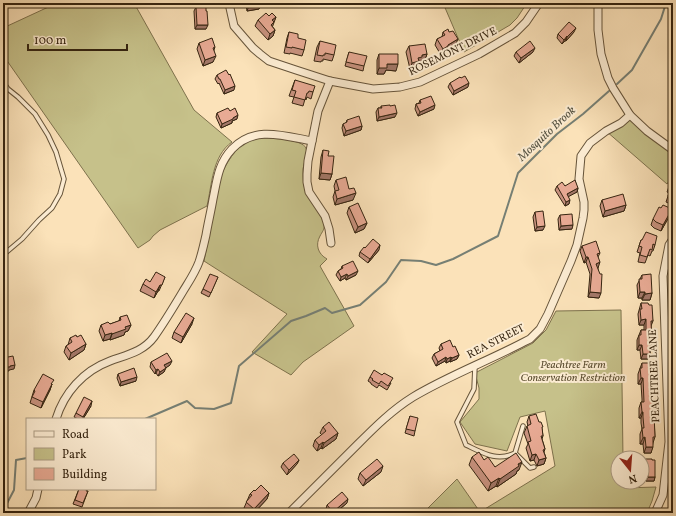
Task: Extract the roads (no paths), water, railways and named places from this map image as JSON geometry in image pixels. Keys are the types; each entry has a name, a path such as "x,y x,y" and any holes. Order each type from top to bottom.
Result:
{"street":[{"name":"ROSEMONT DRIVE","path":"230,3 234,26 260,54 269,61 330,81 373,89 400,87 420,82 479,54 515,33 526,22 539,3"},
{"path":"598,3 599,43 603,64 613,88 630,115 646,131 673,150"},
{"path":"330,81 318,111 308,161 308,182 310,192 325,216 329,228 331,243"},
{"name":"REA STREET","path":"293,512 327,474 389,414 413,397 530,339 540,329 572,261 577,245 584,210 584,202 579,179 579,168 582,156 590,144 630,115"},
{"path":"56,418 67,394 84,375 100,365 140,350 154,337 168,317 195,274 200,261 217,178 224,160 232,149 247,138 267,133 312,141"},
{"name":"PEACHTREE LANE","path":"655,513 663,495 669,442 670,382 664,324 662,276 669,245 673,239"},
{"path":"664,324 673,324"},
{"path":"28,513 36,498 38,490"}],"lane":[{"path":"3,70 3,82 8,89 35,114 48,135 56,152 64,179 60,194 52,208 22,239 3,255"},
{"path":"475,366 474,389 457,422 466,445 487,455 499,458 508,457 515,454"},
{"path":"515,454 523,426"},
{"path":"515,454 530,468 534,467"}],"waterway":[{"name":"Mosquito Brook","path":"617,84 632,70 661,19 666,3"},
{"name":"Mosquito Brook","path":"147,418 187,401 195,408 214,409 231,403 239,366 291,321 325,308 332,313 360,305 386,282 401,260 421,261 436,265 453,259 498,236 518,173 557,134 609,91"},
{"name":"Mosquito Brook","path":"3,511 14,490 16,460 26,458"}],"park label":[{"name":"Peachtree Farm Conservation Restriction","path":"573,371"}]}
